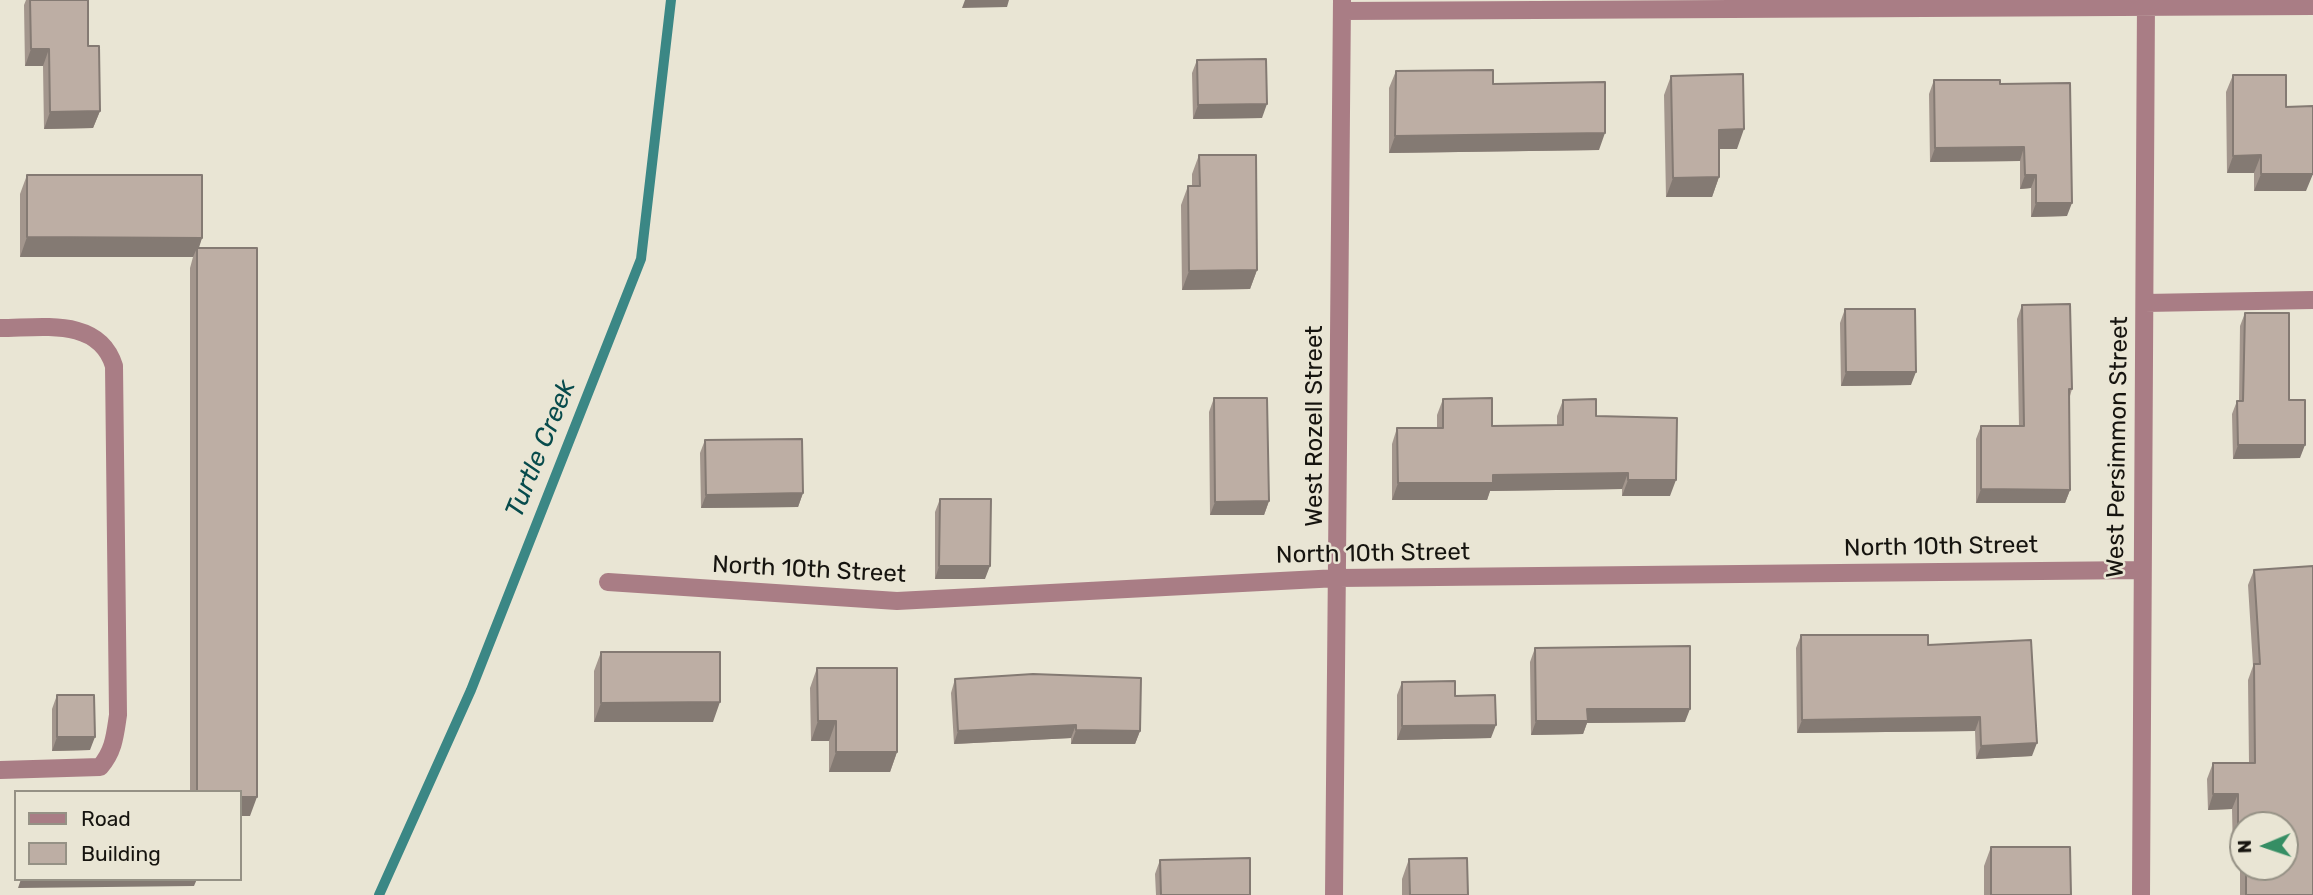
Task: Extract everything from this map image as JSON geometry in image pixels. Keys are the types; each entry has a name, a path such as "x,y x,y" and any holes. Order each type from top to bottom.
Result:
{"street":[{"path":"1342,6 2146,3 2313,6"},
{"name":"West Persimmon Street","path":"2141,895 2146,3"},
{"name":"West Rozell Street","path":"1334,895 1342,6"},
{"path":"2145,303 2313,300"},
{"path":"0,328 56,328 85,332 109,349 114,366 118,715 115,741 100,766 0,770"},
{"name":"North 10th Street","path":"608,582 897,601 1338,578 2141,570"}],"building":[{"path":"30,0 88,0 88,46 99,46 100,111 50,112 49,49 31,49"},
{"path":"1266,59 1267,104 1198,105 1197,60"},
{"path":"1493,70 1493,84 1605,82 1605,133 1395,136 1396,71"},
{"path":"1743,74 1744,129 1719,130 1719,177 1673,178 1671,76"},
{"path":"2233,75 2286,75 2286,107 2313,106 2313,174 2261,174 2261,155 2233,156"},
{"path":"1934,80 2000,80 2000,84 2070,83 2072,203 2036,203 2036,175 2025,175 2024,147 1935,148"},
{"path":"1199,155 1256,155 1257,270 1189,271 1188,186 1200,186"},
{"path":"27,175 202,175 202,238 27,237"},
{"path":"197,248 257,248 257,797 242,797 242,790 197,790"},
{"path":"2070,304 2070,490 1981,489 1981,426 2024,426 2022,305"},
{"path":"1845,309 1915,309 1916,372 1846,372"},
{"path":"2245,313 2289,313 2289,400 2305,400 2305,445 2238,445 2237,401 2243,401"},
{"path":"1214,398 1267,398 1269,501 1215,502"},
{"path":"1492,398 1492,426 1563,425 1563,400 1596,399 1596,416 1677,418 1676,480 1628,480 1628,473 1493,475 1493,483 1398,483 1397,428 1443,428 1443,399"},
{"path":"802,439 803,493 706,495 705,440"},
{"path":"940,499 991,499 990,566 939,566"},
{"path":"2313,566 2313,895 2246,895 2246,881 2299,881 2299,811 2238,811 2238,794 2213,794 2213,763 2255,763 2254,664 2260,664 2254,570"},
{"path":"1801,635 1928,635 1928,645 2031,640 2037,743 1981,746 1980,717 1802,720"},
{"path":"1690,646 1690,709 1587,709 1588,721 1536,721 1535,648"},
{"path":"601,652 720,652 720,702 601,703"},
{"path":"817,668 897,668 897,752 836,752 836,721 818,721"},
{"path":"1033,674 1141,678 1140,731 1076,730 1076,725 958,731 955,679"},
{"path":"1455,681 1455,696 1495,695 1496,725 1402,726 1402,682"},
{"path":"57,695 94,695 95,737 57,737"},
{"path":"1991,847 2070,847 2071,895 1991,895"},
{"path":"1250,858 1250,895 1161,895 1160,860"},
{"path":"1467,858 1468,895 1410,895 1409,859"}],"waterway":[{"name":"Turtle Creek","path":"379,895 471,690 641,259 671,0"}]}
